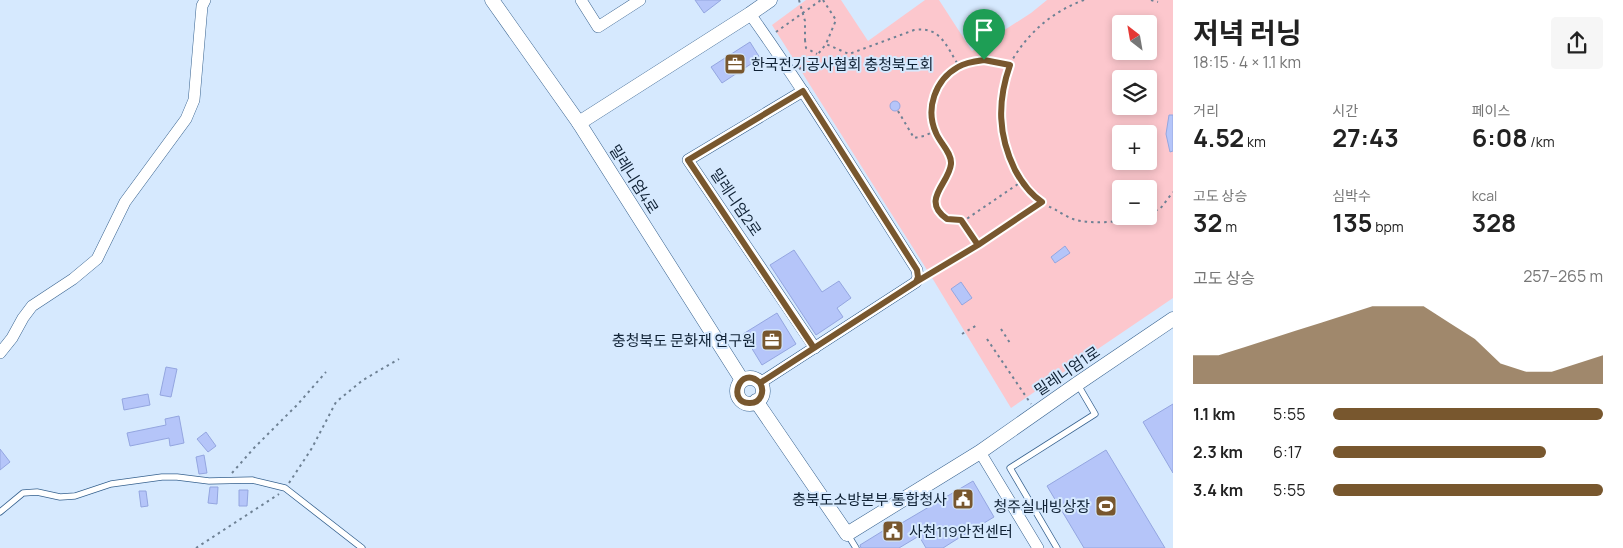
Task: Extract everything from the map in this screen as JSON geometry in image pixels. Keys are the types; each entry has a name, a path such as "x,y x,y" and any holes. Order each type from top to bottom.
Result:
{"street":[{"path":"0,353 32,306 79,274 97,259 125,202 186,119 194,100 202,6 205,0"},
{"name":"밀레니엄4로","path":"492,0 579,123 742,380"},
{"path":"581,0 598,26 640,0"},
{"path":"579,123 770,0"},
{"path":"750,14 803,91 917,270 918,277 916,282 760,383"},
{"name":"밀레니엄2로","path":"803,91 688,160 814,348"},
{"name":"밀레니엄1로","path":"847,534 980,452 1173,319"},
{"path":"753,378 760,383 762,395 756,401 752,403 744,402 738,397 737,388 742,380 753,378"},
{"path":"756,401 847,534"},
{"path":"980,452 1038,548"}],"lane":[{"path":"1057,548 1010,468 1095,414 1077,384"},
{"path":"0,512 23,493 37,492 60,497 74,496 111,484 162,477 225,481 252,480 285,488 362,548"},
{"path":"847,534 856,548"}],"path":[{"path":"799,0 804,21 806,48 817,54"},
{"path":"767,38 822,0 836,20 826,44 811,63 791,74"},
{"path":"1084,0 1067,6 1046,20 1030,35 1010,65 1004,83 1002,127 1006,152 1021,182 1033,197 1073,219 1095,223 1112,220"},
{"path":"1151,0 1158,2"},
{"path":"826,44 849,54 923,28 934,31 940,36 959,66"},
{"path":"1010,65 984,60 959,66 944,78 936,90 931,107 935,131 947,151 951,164 947,176 940,187 936,201 942,216 947,219 965,220 1021,182"},
{"path":"898,111 914,138 935,131"},
{"path":"1157,210 1160,209 1173,192"},
{"path":"916,282 978,245 1042,202"},
{"path":"961,220 978,245"},
{"path":"962,334 977,325"},
{"path":"1001,329 1010,343"},
{"path":"987,339 1037,412"},
{"path":"196,548 268,502 285,488 312,448 336,402 363,380 399,360"},
{"path":"225,481 241,461 298,404 326,372"}],"shaded area":[{"path":"806,0 841,0 868,41 925,0 939,0 972,51 1031,13 1047,0 1173,0 1173,298 1011,408 934,281 772,25"}],"building":[{"path":"695,0 721,0 704,13"},
{"path":"750,42 760,58 722,83 711,67"},
{"path":"893,101 897,101 900,106 899,110 893,111 890,108 890,104"},
{"path":"1169,115 1173,115 1173,151 1170,152 1166,134"},
{"path":"1065,246 1070,253 1055,263 1051,257"},
{"path":"794,250 822,292 839,281 851,298 837,308 843,317 816,335 770,265"},
{"path":"961,282 972,298 962,305 951,289"},
{"path":"777,313 796,344 762,365 743,334"},
{"path":"166,367 177,369 171,397 160,395"},
{"path":"148,394 150,405 124,410 122,399"},
{"path":"1173,404 1173,473 1143,422"},
{"path":"179,416 184,443 170,446 169,438 130,446 127,433 166,425 165,419"},
{"path":"206,432 216,446 208,452 197,439"},
{"path":"0,449 10,462 0,470"},
{"path":"1106,450 1165,548 1084,548 1047,486"},
{"path":"204,455 207,473 199,474 196,457"},
{"name":"충북도소방본부 통합청사","path":"973,481 994,517 943,548 926,548 919,536 899,548 861,548 860,545 899,521 900,524"},
{"path":"210,487 218,487 217,504 208,503"},
{"path":"239,490 248,490 247,506 239,506"},
{"path":"139,491 146,491 148,506 141,507"}],"place":[{"name":"한국전기공사협회 충청북도회","path":"735,64"},
{"name":"충청북도 문화재 연구원","path":"772,340"},
{"name":"충북도소방본부 통합청사","path":"963,499"},
{"name":"청주실내빙상장","path":"1106,506"},
{"name":"사천119안전센터","path":"893,531"}],"route":[{"path":"984,60 959,66 944,78 936,90 931,107 935,131 947,151 951,164 947,176 937,193 936,201 939,211 947,219 961,220 978,245 916,282 918,277 917,270 803,91 688,160 814,348 760,383 753,378 741,381 737,388 738,397 741,400 752,403 760,399 762,395 760,383 916,282 978,245 1042,202 1033,197 1021,182 1006,152 1002,127 1002,103 1004,83 1010,65 984,60"}]}
